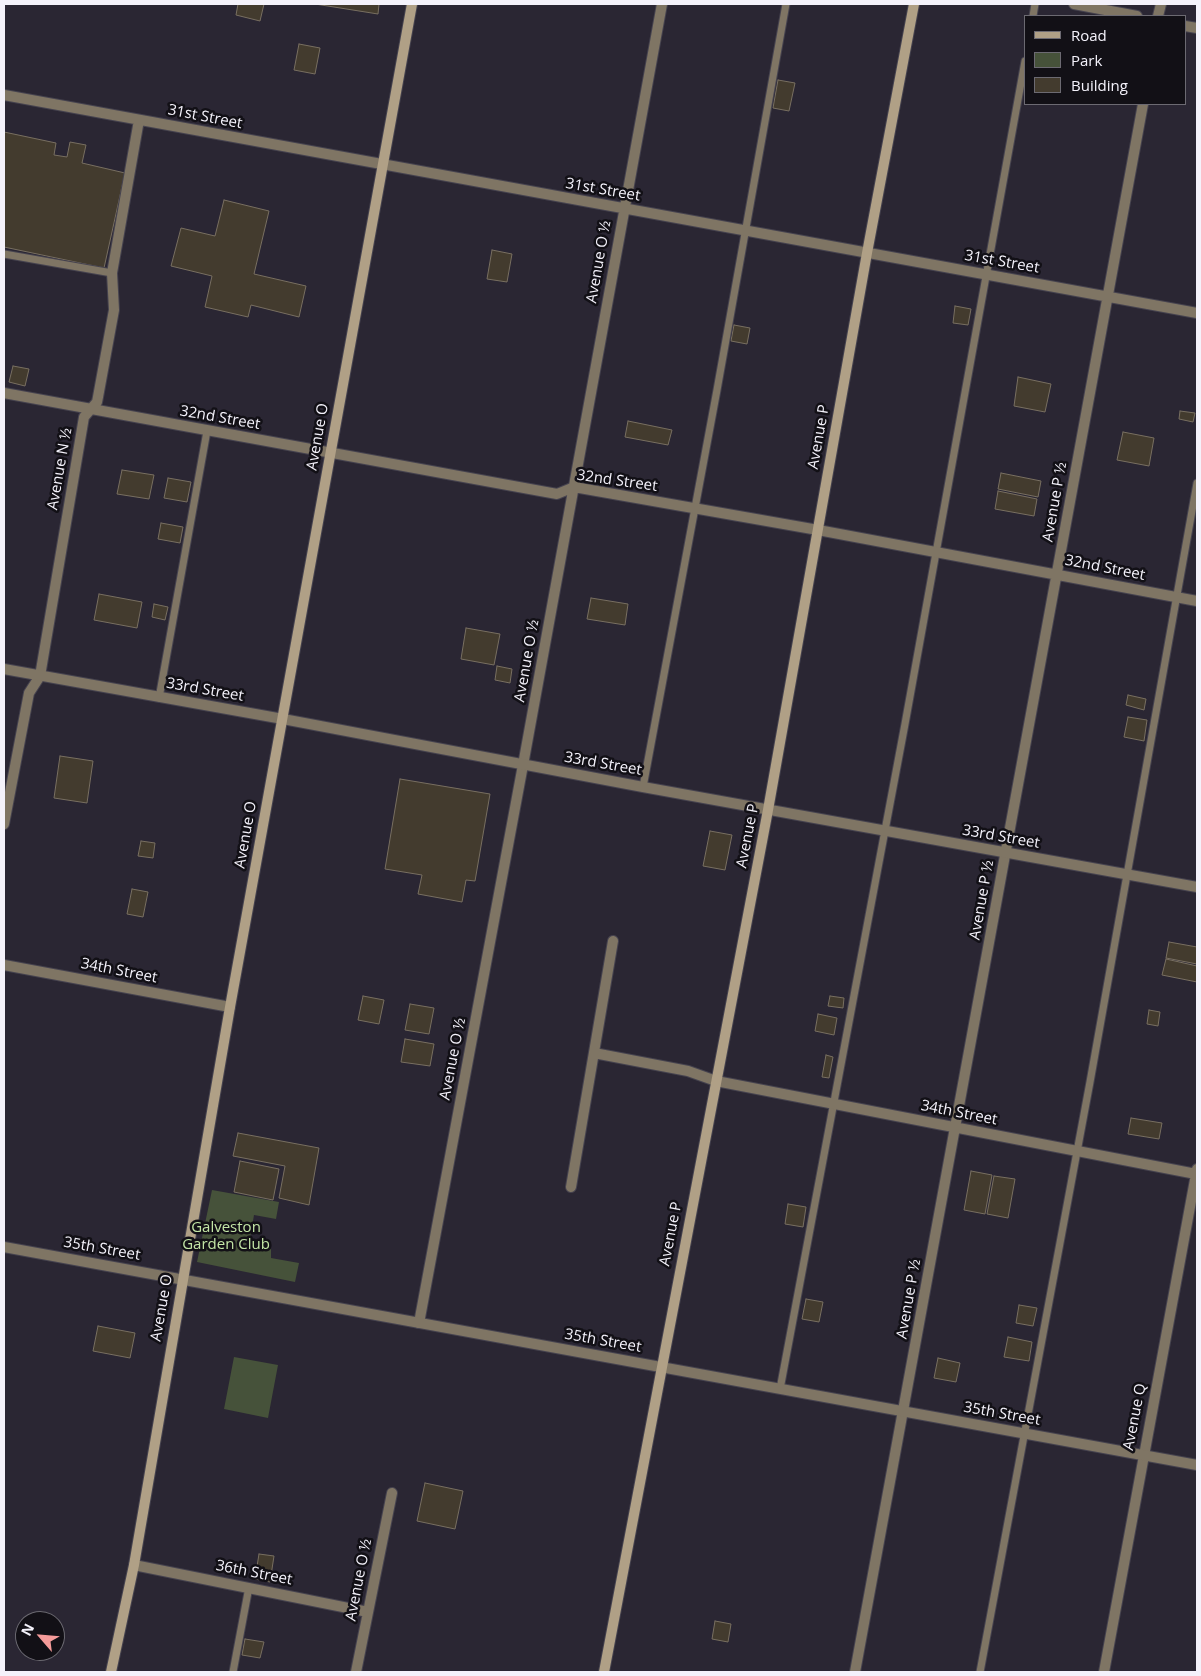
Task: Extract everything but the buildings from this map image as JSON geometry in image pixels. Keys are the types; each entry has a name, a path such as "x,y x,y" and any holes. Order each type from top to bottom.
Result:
{"main road":[{"name":"Avenue O","path":"111,1672 134,1565 230,1007 412,4"},
{"name":"Avenue P","path":"604,1672 768,810 867,253 914,4"}],"street":[{"name":"Avenue O ½","path":"419,1323 662,4"},
{"path":"1074,4 1132,15"},
{"name":"31st Street","path":"4,96 1197,313"},
{"name":"Avenue P ½","path":"855,1672 1143,105"},
{"name":"Avenue N ½","path":"4,824 29,693 40,676 84,417 97,402 98,397 114,310 112,273 139,120"},
{"name":"32nd Street","path":"4,393 557,494 574,487 818,530 1197,601"},
{"name":"33rd Street","path":"4,669 1197,887"},
{"path":"571,1187 613,941"},
{"name":"34th Street","path":"4,965 230,1007"},
{"name":"34th Street","path":"594,1053 688,1071 716,1081 834,1105 1077,1151 1197,1171"},
{"name":"Avenue Q","path":"1104,1672 1197,1171"},
{"name":"35th Street","path":"4,1247 1197,1466"},
{"name":"Avenue O ½","path":"356,1672 392,1493"},
{"name":"36th Street","path":"134,1565 368,1612"}],"lane":[{"path":"643,787 746,232 786,4"},
{"path":"780,1389 885,831 1024,66"},
{"path":"4,254 112,273"},
{"path":"159,698 207,431"},
{"path":"980,1672 1128,875 1197,483"},
{"path":"233,1672 249,1587"}],"green space":[{"name":"Galveston Garden Club","path":"212,1190 279,1202 276,1219 254,1215 249,1244 271,1249 271,1258 299,1263 295,1282 197,1262"},
{"path":"234,1357 278,1365 268,1418 224,1409"}]}
